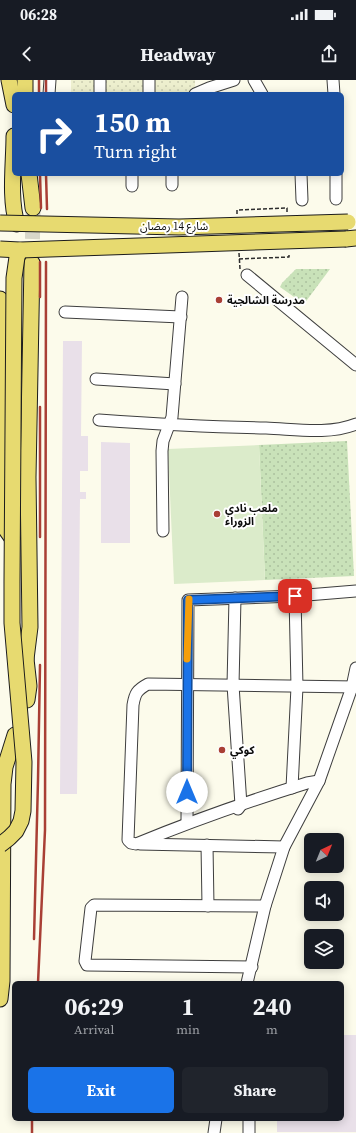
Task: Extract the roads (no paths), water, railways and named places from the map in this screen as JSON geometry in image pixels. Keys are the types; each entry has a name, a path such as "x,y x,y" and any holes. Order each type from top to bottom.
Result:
{"main road":[{"path":"8,80 12,97"},
{"path":"15,92 16,80"},
{"path":"25,80 25,92"},
{"path":"13,176 15,214 18,224"},
{"path":"29,176 33,208"},
{"name":"شارع 14 رمضان","path":"0,223 179,227 353,221"},
{"name":"شارع 14 رمضان","path":"0,249 20,250 353,239"},
{"path":"0,845 16,831 21,821 24,799 24,762 12,623 14,278 17,257 20,250"},
{"path":"26,659 30,628 28,477 32,263"},
{"path":"0,299 4,432 4,523 12,538"},
{"path":"14,401 21,424 21,584 22,622 29,686 27,700"},
{"path":"0,999 2,981 3,784 8,756 15,735"}],"street":[{"path":"49,92 50,80"},
{"path":"100,80 100,92"},
{"path":"149,80 149,92"},
{"path":"198,92 208,84 234,80"},
{"path":"254,80 261,92"},
{"path":"333,80 334,92"},
{"path":"132,176 132,186"},
{"path":"301,176 302,200"},
{"path":"336,176 336,199"},
{"path":"247,275 356,365"},
{"path":"163,531 162,451 163,441 170,424 176,384 182,297"},
{"path":"66,312 181,317"},
{"path":"96,379 176,384"},
{"path":"98,420 322,430 341,428 356,424"},
{"path":"187,823 188,600 295,596 356,591"},
{"path":"292,788 297,687 295,596"},
{"path":"235,598 233,685 239,807"},
{"path":"248,981 265,906 284,847 319,781 354,687 356,668"},
{"path":"284,847 136,844 131,843 128,840 133,705 135,696 139,688 148,684 354,687"},
{"path":"136,844 187,823 239,807 292,788 319,781"},
{"path":"207,845 208,906"},
{"path":"252,967 88,965 85,961 90,915 93,905 265,906"},
{"path":"214,1133 216,1121"},
{"path":"249,1121 249,1133"}],"tunnel":[{"path":"32,262 33,212"}],"railway":[{"path":"39,80 39,92"},
{"path":"46,80 46,92"},
{"path":"40,176 41,208"},
{"path":"46,176 47,209"},
{"path":"40,262 40,297"},
{"path":"38,981 45,830 46,262"},
{"path":"40,407 40,537"},
{"path":"34,939 40,665"},
{"path":"32,1121 32,1133"}],"place":[{"name":"مدرسة الشالجية","path":"219,300"},
{"name":"ملعب نادي الزوراء","path":"217,514"},
{"name":"كوكي","path":"222,750"}]}
